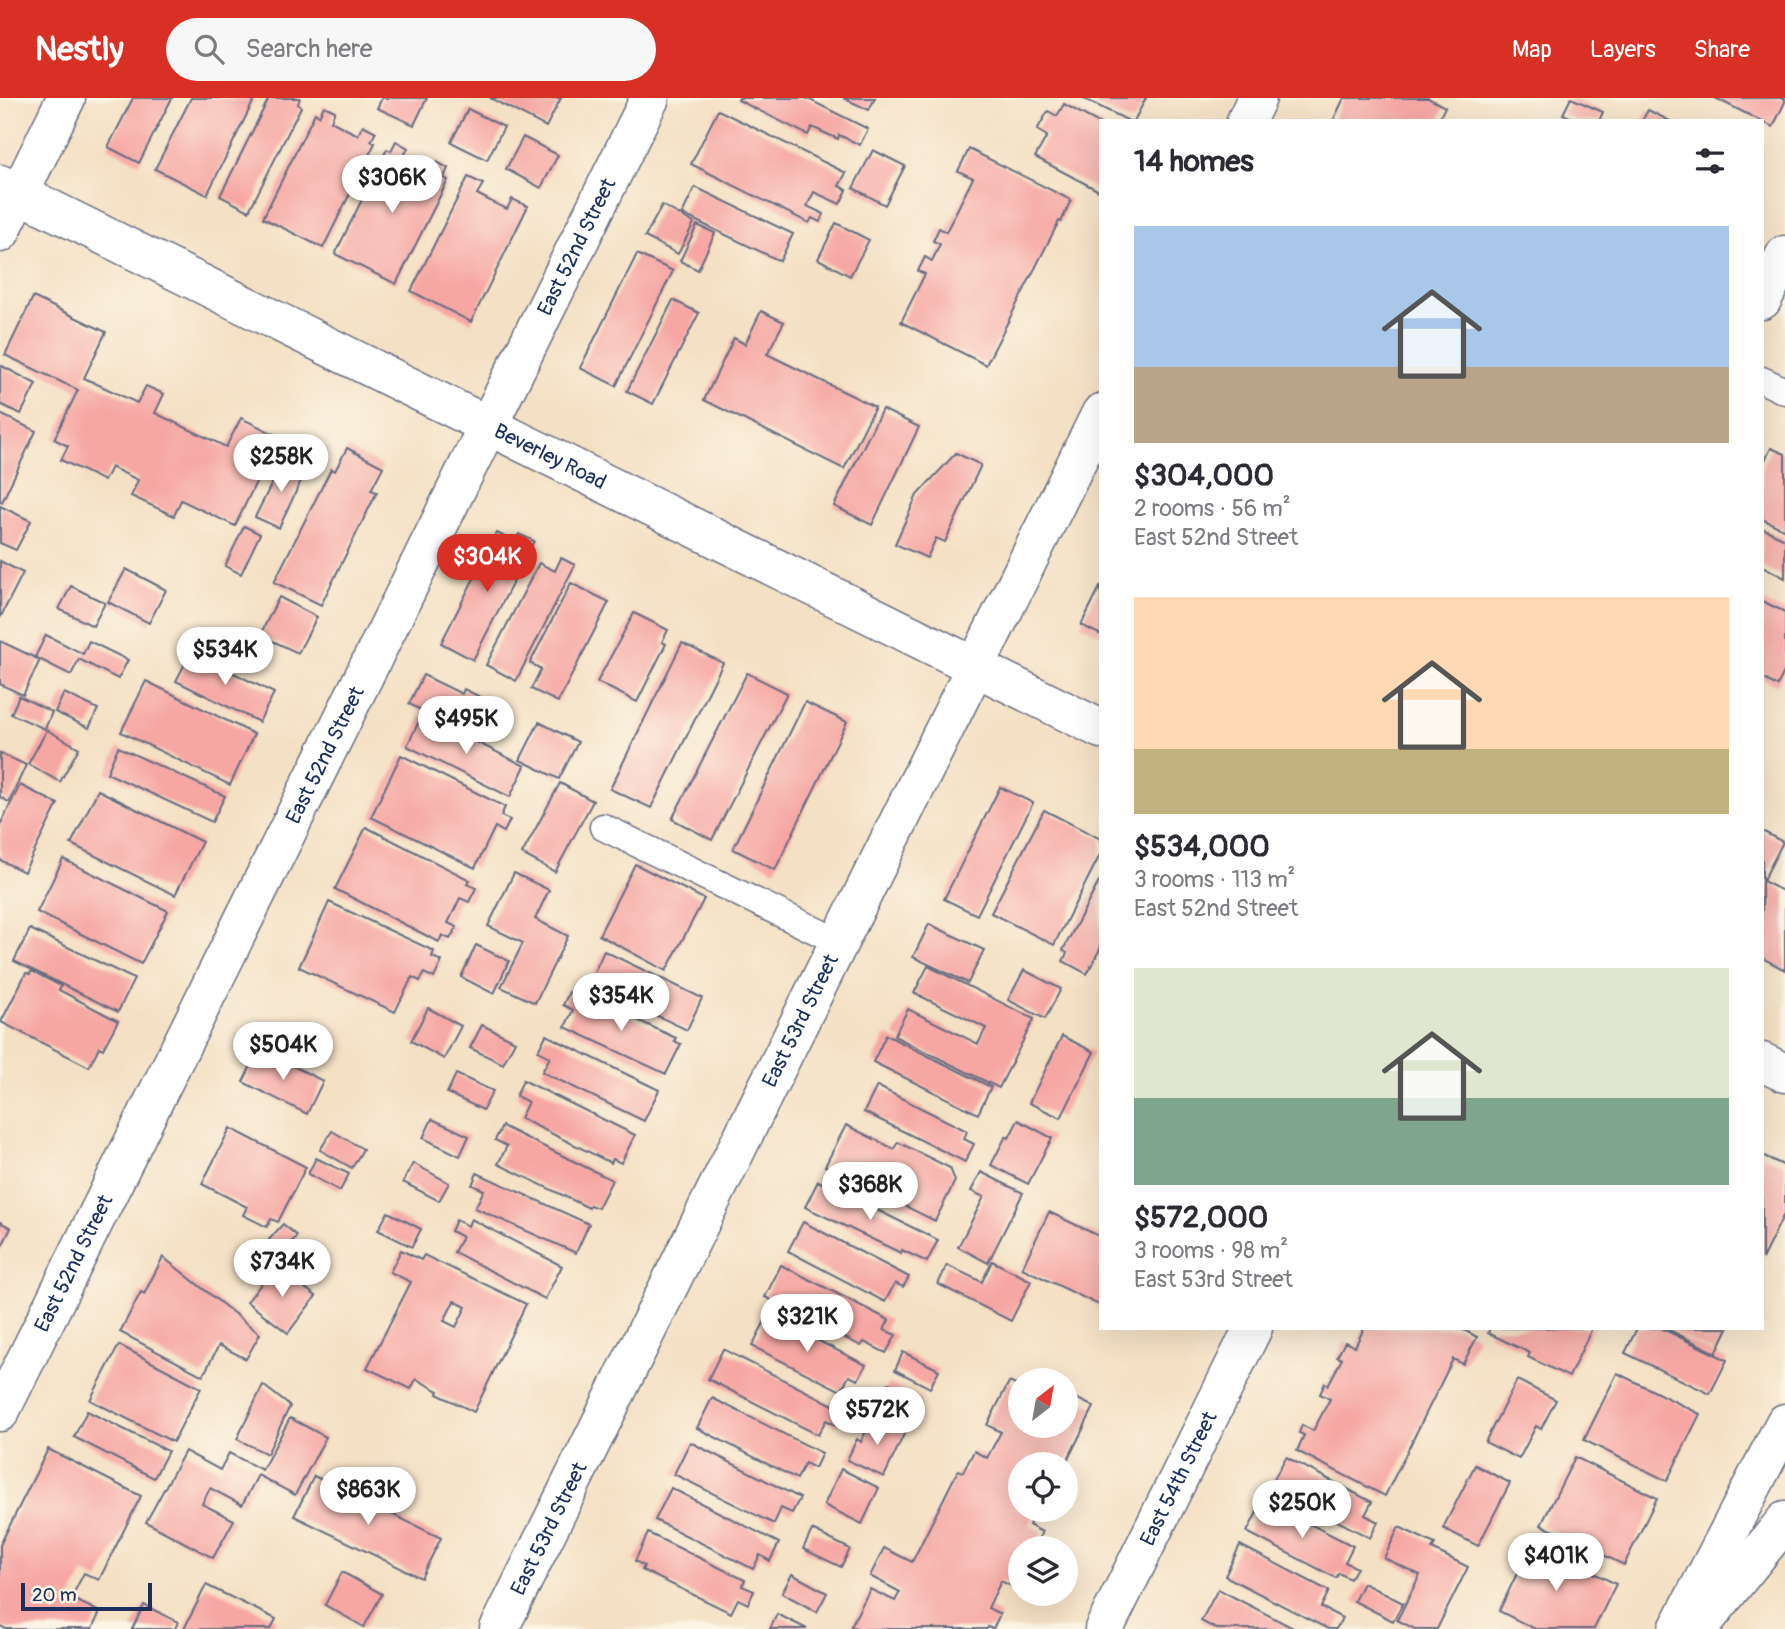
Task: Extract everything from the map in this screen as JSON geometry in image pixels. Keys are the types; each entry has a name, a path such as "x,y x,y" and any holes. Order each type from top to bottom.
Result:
{"street":[{"path":"0,233 10,188 66,98"},
{"name":"East 52nd Street","path":"0,1412 650,98"},
{"path":"1246,119 1257,98"},
{"name":"Beverley Road","path":"10,188 1099,728"},
{"path":"1764,296 1785,255"},
{"name":"East 53rd Street","path":"499,1629 1099,417"},
{"path":"1764,1063 1785,1073"},
{"name":"East 54th Street","path":"1104,1629 1252,1330"},
{"path":"1678,1629 1785,1423"},
{"path":"1698,1629 1785,1521"}],"lane":[{"path":"1764,381 1785,391"},
{"path":"603,827 839,942"}],"building":[{"path":"133,98 172,98 139,163 108,147"},
{"path":"191,98 255,98 207,195 155,169"},
{"path":"269,98 300,98 298,104 301,107 249,211 220,196"},
{"path":"382,98 427,98 414,125 377,108"},
{"path":"490,98 561,98 546,127"},
{"path":"806,98 868,129 860,145 839,135 838,139 812,127 808,135 738,100"},
{"path":"843,98 875,98 869,110"},
{"path":"1082,98 1146,98 1135,119 1125,119"},
{"path":"1344,98 1428,98 1445,107 1439,119 1334,119"},
{"path":"1571,98 1603,112 1600,119 1574,119 1563,114"},
{"path":"1715,98 1785,98 1773,127 1764,122 1764,119 1757,119"},
{"path":"1064,104 1099,123 1099,191 1035,157 1047,136 1037,130 1048,111 1057,116"},
{"path":"324,106 335,111 331,121 358,135 363,125 376,132 371,141 375,143 323,248 263,218 315,113 319,116"},
{"path":"468,109 504,127 487,160 451,142"},
{"path":"718,110 846,173 839,186 847,190 840,204 814,192 807,206 824,214 820,222 812,218 809,223 691,164"},
{"path":"1648,110 1666,119 1643,119"},
{"path":"523,137 558,155 541,188 506,169"},
{"path":"396,141 408,148 403,158 432,171 437,162 448,168 444,178 448,180 396,284 335,254 387,149 391,151"},
{"path":"969,149 1071,200 986,365 901,322 925,274 918,271 925,257 932,261 940,244 933,241 939,228 946,232 973,178 958,171"},
{"path":"873,150 905,166 885,205 853,188"},
{"path":"468,177 483,184 477,194 494,203 507,209 512,199 528,206 471,322 411,291"},
{"path":"695,187 793,234 780,261 682,214"},
{"path":"662,205 694,223 678,254 645,237"},
{"path":"836,223 869,240 850,276 818,259"},
{"path":"697,225 715,233 698,270 680,261"},
{"path":"637,254 673,271 616,386 580,368"},
{"path":"33,297 106,332 84,378 137,403 146,386 164,394 155,413 226,447 241,418 278,436 235,526 181,500 174,516 131,496 138,480 111,467 104,481 61,460 68,446 54,439 78,390 5,355"},
{"path":"673,300 699,313 653,404 627,391"},
{"path":"761,311 784,322 767,354 875,407 844,469 704,400 734,338 745,344"},
{"path":"2,366 36,384 21,414 0,404"},
{"path":"882,409 919,427 872,525 834,506"},
{"path":"0,414 36,431 2,502 0,501"},
{"path":"347,448 383,467 371,490 377,492 321,605 274,582 331,469 335,471"},
{"path":"1771,448 1785,454 1785,530 1764,520 1764,462"},
{"path":"956,453 981,465 945,542 936,538 927,558 895,544 917,495"},
{"path":"284,459 306,470 279,528 255,517"},
{"path":"0,506 31,521 16,550 0,543"},
{"path":"244,526 260,534 241,574 225,566"},
{"path":"1764,529 1785,539 1785,578 1764,567"},
{"path":"497,533 514,542 519,534 534,541 473,660 441,643"},
{"path":"561,558 575,565 516,681 486,665 539,563 555,571"},
{"path":"0,561 23,573 0,618"},
{"path":"126,569 166,590 149,623 108,602"},
{"path":"571,583 609,602 558,702 531,689 541,669 530,663"},
{"path":"71,586 105,603 93,626 59,609"},
{"path":"1099,589 1099,634 1081,625"},
{"path":"279,597 317,617 298,653 260,635"},
{"path":"1764,602 1785,612 1785,670 1777,686 1764,679"},
{"path":"634,613 668,630 662,642 666,644 637,702 597,682"},
{"path":"46,635 83,654 89,641 128,660 118,679 79,659 71,675 35,657"},
{"path":"0,641 40,660 23,695 0,684"},
{"path":"682,643 723,663 651,808 610,789"},
{"path":"191,652 274,693 259,722 176,681"},
{"path":"747,673 787,693 712,840 672,819"},
{"path":"423,675 462,694 464,689 495,704 478,738 409,704"},
{"path":"146,681 254,734 230,785 121,732"},
{"path":"64,693 98,709 89,728 55,712"},
{"path":"19,696 52,712 45,729 11,714"},
{"path":"805,702 847,722 775,870 733,849"},
{"path":"422,715 525,766 510,797 407,746"},
{"path":"539,722 578,742 559,779 520,760"},
{"path":"47,730 79,748 60,782 28,764"},
{"path":"118,747 225,796 212,822 107,773"},
{"path":"0,753 26,765 9,802 0,797"},
{"path":"401,755 505,807 501,816 510,820 504,832 495,827 475,868 371,817"},
{"path":"560,783 593,801 555,872 522,854"},
{"path":"20,785 58,804 24,872 0,860 0,825"},
{"path":"1000,787 1033,803 977,915 944,899"},
{"path":"98,790 202,842 175,895 71,844"},
{"path":"1044,810 1099,838 1099,857 1054,945 991,913"},
{"path":"366,827 470,880 467,884 476,888 469,902 460,898 448,923 457,927 450,939 442,935 439,942 335,889"},
{"path":"1764,832 1783,842 1764,879"},
{"path":"63,859 168,911 141,964 37,912"},
{"path":"635,864 704,899 666,971 599,935"},
{"path":"514,873 549,890 535,919 568,936 535,1003 501,987 523,943 488,926"},
{"path":"1099,882 1099,951 1087,974 1063,961 1067,953 1063,950"},
{"path":"1764,882 1785,892 1785,970 1764,959"},
{"path":"329,902 434,951 432,957 442,961 434,978 424,973 420,981 412,977 395,1012 299,967"},
{"path":"929,924 984,950 968,983 913,957"},
{"path":"30,929 134,979 118,1012 14,961"},
{"path":"476,945 509,961 494,994 461,977"},
{"path":"604,951 702,998 687,1030 589,983"},
{"path":"928,966 1034,1019 999,1088 894,1036 908,1009 978,1044 986,1028 914,993"},
{"path":"1024,970 1061,989 1045,1019 1008,1000"},
{"path":"32,971 61,986 59,990 118,1021 103,1049 99,1047 89,1067 1,1022 26,973 30,974"},
{"path":"569,992 579,997 581,994 676,1038 674,1041 681,1044 666,1074 565,1027 573,1010 563,1005"},
{"path":"428,1008 461,1026 444,1059 411,1041"},
{"path":"482,1025 515,1041 503,1064 470,1048"},
{"path":"546,1035 659,1090 644,1121 542,1072 550,1057 538,1051"},
{"path":"886,1035 991,1087 978,1114 873,1062"},
{"path":"1062,1036 1094,1052 1061,1118 1029,1103"},
{"path":"259,1049 323,1081 307,1114 243,1082"},
{"path":"456,1074 493,1091 483,1110 447,1093"},
{"path":"523,1080 635,1135 621,1163 613,1159 611,1163 520,1118 528,1102 516,1096"},
{"path":"877,1086 967,1131 964,1139 974,1144 965,1162 864,1112"},
{"path":"432,1119 469,1136 460,1156 423,1138"},
{"path":"1018,1120 1052,1138 1028,1184 991,1165"},
{"path":"846,1125 894,1149 898,1142 950,1168 955,1181 935,1221 825,1166"},
{"path":"502,1126 612,1180 598,1208 590,1205 589,1208 498,1164 507,1146 495,1140"},
{"path":"230,1128 306,1167 278,1222 271,1219 267,1227 243,1215 247,1207 202,1184"},
{"path":"332,1131 363,1149 352,1168 320,1150"},
{"path":"1764,1156 1785,1166 1785,1212 1764,1255"},
{"path":"316,1158 349,1174 340,1191 308,1174"},
{"path":"413,1163 449,1183 439,1201 403,1182"},
{"path":"981,1172 1023,1193 988,1263 958,1247 984,1197 971,1191"},
{"path":"477,1173 589,1224 576,1253 475,1208 484,1190 472,1185"},
{"path":"818,1181 938,1240 927,1262 902,1250 901,1253 805,1207"},
{"path":"388,1212 421,1229 412,1247 378,1230"},
{"path":"1049,1212 1099,1236 1099,1305 1022,1268"},
{"path":"471,1219 562,1266 545,1299 454,1252 462,1237 451,1231 456,1220 468,1226"},
{"path":"0,1222 11,1228 0,1250"},
{"path":"803,1222 909,1277 903,1287 895,1283 885,1302 788,1251"},
{"path":"283,1224 297,1236 274,1262 260,1250"},
{"path":"401,1250 421,1260 424,1255 526,1304 474,1412 437,1394 439,1391 416,1379 411,1389 367,1368 411,1282 390,1272","holes":["454,1301 466,1307 456,1327 444,1321"]},
{"path":"163,1257 260,1334 246,1359 219,1345 203,1376 120,1332"},
{"path":"992,1261 1031,1281 1011,1321 938,1284 947,1265 982,1282"},
{"path":"781,1265 889,1320 884,1330 896,1335 886,1353 864,1342 861,1346 765,1297"},
{"path":"275,1266 316,1296 288,1333 247,1302"},
{"path":"768,1315 866,1365 858,1380 849,1376 841,1391 752,1346"},
{"path":"1363,1330 1464,1330 1477,1337 1463,1364 1453,1359 1385,1496 1297,1451 1304,1435 1299,1433 1302,1425 1313,1431 1330,1399 1320,1394 1342,1359 1337,1357 1345,1342 1355,1347"},
{"path":"1489,1330 1591,1330 1569,1377 1528,1357 1530,1353 1488,1333"},
{"path":"1636,1330 1665,1330 1727,1360 1710,1394 1625,1353"},
{"path":"1669,1330 1727,1330 1716,1353"},
{"path":"119,1345 201,1388 173,1442 90,1400"},
{"path":"723,1349 845,1411 837,1426 826,1420 818,1435 708,1379"},
{"path":"903,1352 939,1370 930,1388 895,1370"},
{"path":"1617,1373 1700,1414 1667,1481 1584,1440"},
{"path":"1517,1380 1556,1400 1541,1429 1536,1426 1519,1459 1485,1442"},
{"path":"889,1383 922,1400 906,1431 873,1414"},
{"path":"1008,1384 1008,1438 1078,1438 1078,1399 1094,1407 1072,1452 1008,1452 1008,1522 1031,1522 1029,1525 1042,1532 1040,1536 1008,1536 1008,1584 1001,1581 988,1608 1000,1614 993,1629 858,1629 851,1626 870,1589 895,1601 900,1592 870,1576 884,1548 912,1562 958,1470 963,1472 974,1451 987,1458 1001,1432 987,1425"},
{"path":"263,1385 290,1406 267,1454 237,1439"},
{"path":"712,1398 822,1453 815,1468 805,1463 797,1479 697,1428"},
{"path":"87,1411 168,1451 154,1478 74,1437"},
{"path":"872,1417 905,1432 884,1477 847,1460 857,1439 861,1442"},
{"path":"290,1418 326,1437 295,1495 258,1475 242,1505 210,1488 202,1504 234,1520 213,1558 146,1522 185,1451 220,1470 229,1453 262,1470"},
{"path":"690,1442 800,1498 792,1513 781,1508 774,1524 674,1474"},
{"path":"48,1449 141,1496 99,1580 84,1573 71,1598 100,1612 92,1629 6,1629 0,1626 0,1545"},
{"path":"1286,1457 1372,1502 1365,1515 1378,1522 1370,1538 1270,1486"},
{"path":"1575,1457 1657,1498 1624,1565 1541,1525"},
{"path":"1475,1465 1510,1483 1478,1546 1443,1528"},
{"path":"841,1469 879,1488 862,1524 824,1505"},
{"path":"314,1476 441,1538 421,1578 294,1516"},
{"path":"671,1488 779,1543 770,1561 760,1555 753,1569 655,1520"},
{"path":"1263,1500 1353,1546 1345,1562 1357,1568 1350,1579 1339,1573 1336,1578 1247,1532"},
{"path":"1399,1527 1435,1544 1432,1549 1468,1567 1437,1629 1415,1629 1397,1620 1420,1575 1384,1558"},
{"path":"812,1530 850,1549 841,1567 803,1549"},
{"path":"648,1533 745,1580 742,1586 754,1591 748,1604 738,1599 731,1613 642,1570 644,1566 635,1561"},
{"path":"1532,1542 1616,1584 1594,1629 1535,1629 1499,1611"},
{"path":"1240,1545 1329,1591 1321,1607 1342,1618 1336,1629 1328,1629 1225,1576"},
{"path":"342,1572 382,1594 364,1627 325,1605"},
{"path":"792,1574 827,1593 817,1612 782,1593"},
{"path":"1363,1583 1403,1603 1393,1621 1354,1601"},
{"path":"206,1585 276,1619 271,1629 184,1629"},
{"path":"1218,1589 1295,1629 1216,1629 1201,1621"},
{"path":"144,1605 178,1622 175,1629 132,1629"},
{"path":"777,1614 807,1629 770,1629"}]}
